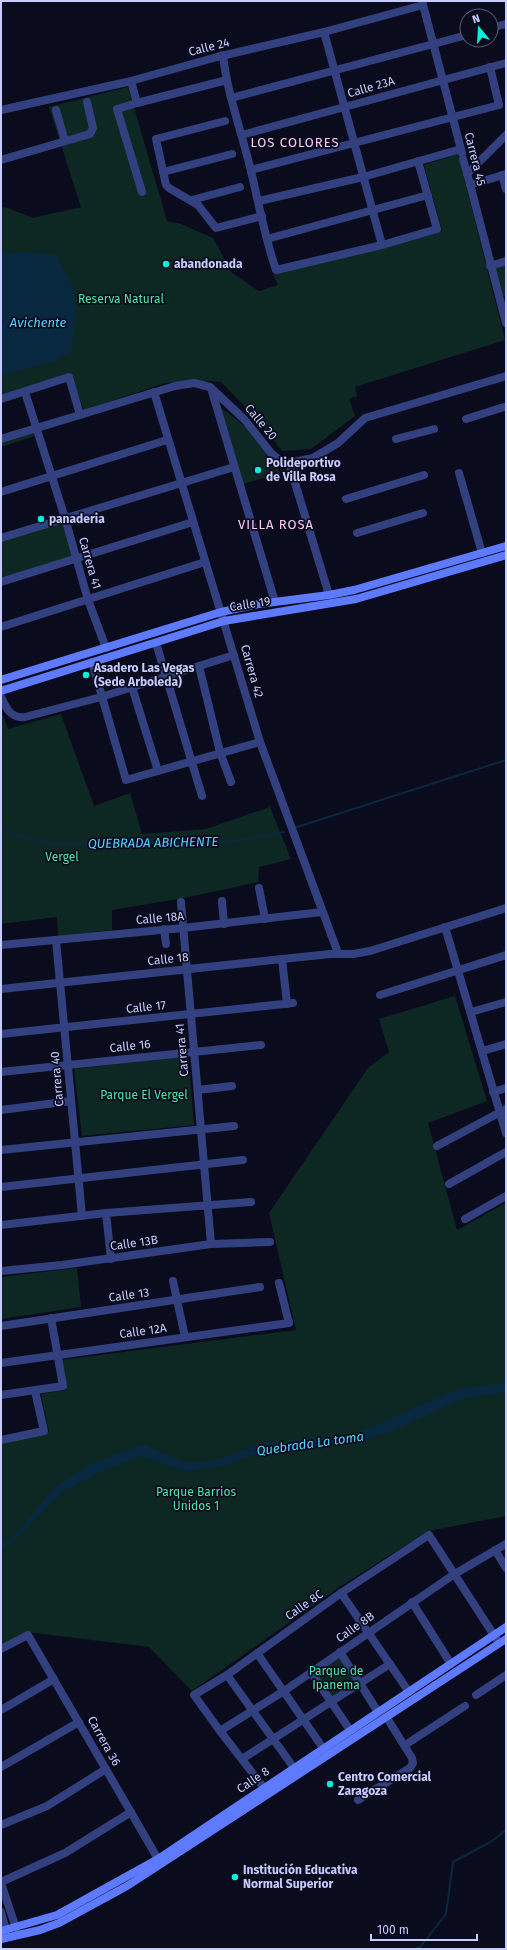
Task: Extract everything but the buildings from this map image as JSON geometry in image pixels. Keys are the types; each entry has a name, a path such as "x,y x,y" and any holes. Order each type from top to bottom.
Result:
{"main road":[{"name":"Calle 19","path":"1,680 221,612 275,602 329,595 482,554 506,546"},
{"name":"Calle 19","path":"1,691 224,621 356,599 506,555"},
{"name":"Calle 8","path":"4,1930 16,1928 57,1915 158,1859 506,1627"},
{"name":"Calle 8","path":"1,1939 59,1924 139,1879 504,1641"}],"street":[{"name":"Calle 24","path":"1,110 131,81 223,55 324,32 422,3"},
{"name":"Carrera 45","path":"422,3 453,117 490,266 503,301 506,323"},
{"path":"324,32 382,245"},
{"path":"231,98 459,37"},
{"path":"223,55 226,80 242,135 276,270 382,245 437,229 418,161"},
{"name":"Calle 23A","path":"242,135 506,63"},
{"path":"251,170 499,105 490,67"},
{"path":"142,192 117,109 226,80"},
{"path":"131,81 137,103"},
{"path":"1,160 90,134 94,128 86,102"},
{"path":"56,110 65,141"},
{"path":"225,121 156,139 163,172 169,188 192,200 198,205 216,228 262,216"},
{"path":"467,174 506,135"},
{"path":"258,201 363,177 461,149"},
{"path":"163,172 232,154"},
{"path":"470,184 504,174 506,190"},
{"path":"192,200 240,187"},
{"path":"267,239 428,195"},
{"path":"490,266 506,261"},
{"path":"329,595 289,463 313,458 338,443 365,418 506,376"},
{"path":"1,399 69,377 80,415"},
{"path":"1,439 175,386 194,383 210,387 275,602"},
{"name":"Calle 20","path":"210,387 245,420 271,453 281,461 289,463"},
{"name":"Carrera 41","path":"25,392 35,429 65,518 88,600 106,648"},
{"name":"Carrera 42","path":"154,392 167,440 224,621 260,742 338,953"},
{"path":"466,419 504,407"},
{"path":"396,439 434,429"},
{"path":"1,492 167,440"},
{"path":"1,538 180,482 234,467"},
{"path":"459,473 482,554"},
{"path":"346,499 424,475"},
{"path":"357,533 423,513"},
{"path":"1,582 193,522"},
{"path":"1,627 205,562"},
{"path":"156,643 202,796"},
{"path":"1,697 7,710 13,716 25,718 101,697 234,655"},
{"path":"92,662 126,780 192,762 220,752 260,742"},
{"path":"199,666 220,752 231,782"},
{"path":"132,687 158,771"},
{"path":"259,888 265,919"},
{"path":"222,901 224,924"},
{"name":"Carrera 41","path":"181,902 211,1244"},
{"name":"Calle 18","path":"1,989 338,953 353,954 370,951 506,908"},
{"name":"Calle 18A","path":"1,945 224,924 322,912"},
{"path":"445,927 483,1051 493,1092 502,1111 506,1133"},
{"path":"164,929 166,944"},
{"name":"Carrera 40","path":"56,940 82,1216"},
{"path":"380,995 506,955"},
{"name":"Calle 17","path":"1,1034 290,1004 282,959"},
{"path":"471,1012 506,1002"},
{"name":"Calle 16","path":"1,1072 261,1044"},
{"path":"483,1051 506,1044"},
{"path":"198,1090 232,1086"},
{"path":"493,1092 506,1088"},
{"path":"1,1110 71,1101"},
{"path":"437,1146 502,1111"},
{"path":"1,1150 234,1126"},
{"path":"449,1184 506,1152"},
{"path":"1,1187 243,1160"},
{"path":"465,1219 506,1196"},
{"path":"1,1225 106,1213 251,1202"},
{"path":"106,1213 111,1258"},
{"name":"Calle 13B","path":"1,1271 211,1244 270,1242"},
{"path":"173,1281 184,1337"},
{"name":"Calle 12A","path":"1,1363 289,1322 279,1283"},
{"name":"Calle 13","path":"1,1326 260,1287"},
{"path":"1,1395 63,1386 51,1318"},
{"path":"1,1440 44,1431 35,1391"},
{"name":"Calle 8C","path":"220,1731 194,1695 227,1675 341,1593 429,1536 453,1575"},
{"name":"Calle 8B","path":"220,1731 284,1691 453,1575 506,1544"},
{"path":"495,1550 506,1568"},
{"path":"453,1575 493,1635 504,1641"},
{"path":"341,1593 409,1692"},
{"path":"412,1602 451,1664"},
{"name":"Carrera 36","path":"1,1649 28,1635 158,1859"},
{"path":"340,1652 378,1712"},
{"path":"257,1653 323,1748"},
{"path":"242,1760 390,1664"},
{"path":"311,1672 350,1730"},
{"path":"227,1675 252,1712 274,1739 294,1768"},
{"path":"476,1695 506,1675"},
{"path":"1,1710 54,1679"},
{"path":"405,1745 465,1706"},
{"path":"358,1800 410,1768 413,1762 405,1745 387,1718"},
{"path":"1,1767 79,1722"},
{"path":"220,1731 269,1794"},
{"path":"1,1825 47,1806 106,1769"},
{"path":"16,1928 1,1883 65,1853 131,1812"},
{"path":"1,1912 4,1930"}],"green space":[{"name":"Reserva Natural","path":"128,87 167,221 181,224 213,238 232,273 259,291 278,285 273,274 442,231 424,165 458,154 505,340 355,387 357,396 349,399 355,416 311,449 282,451 256,418 221,382 165,383 84,410 70,373 1,396 1,207 8,208 33,218 81,207 49,107"},
{"path":"506,263 506,295 503,296 494,266"},
{"path":"219,407 255,436 270,455 280,473 243,484"},
{"path":"33,432 35,436 1,447 1,442"},
{"path":"62,522 73,557 1,581 1,539"},
{"name":"Vergel","path":"1,710 8,729 61,714 94,806 130,793 142,834 206,829 270,807 291,859 259,867 258,882 184,898 112,910 112,930 58,936 57,917 1,924"},
{"name":"Parque Barrios Unidos 1","path":"455,996 487,1101 428,1123 457,1230 506,1203 506,1516 428,1531 341,1586 192,1691 149,1647 27,1632 1,1645 1,1443 49,1432 41,1394 66,1390 61,1360 296,1330 269,1213 368,1068 389,1052 379,1019"},
{"name":"Parque El Vergel","path":"188,1056 194,1125 82,1136 74,1069"},
{"path":"77,1268 81,1307 1,1319 1,1277"},
{"name":"Parque de Ipanema","path":"341,1656 358,1684 332,1700 314,1673"}],"water":[{"name":"Avichente","path":"28,252 56,255 73,287 76,320 71,353 54,361 1,376 1,253"},
{"name":"Quebrada La toma","path":"506,1383 506,1392 462,1399 395,1430 355,1442 265,1451 219,1467 184,1471 141,1456 98,1473 62,1492 13,1542 1,1549 1,1543 11,1540 54,1487 93,1463 144,1444 186,1463 215,1460 264,1443 355,1434 460,1388"}],"waterway":[{"path":"294,828 506,760"},
{"name":"QUEBRADA ABICHENTE","path":"1,826 17,836 49,843 177,843 237,841 284,832"},
{"path":"415,1949 420,1947 446,1914 453,1862 492,1841 506,1830"}],"place":[{"name":"abandonada","path":"166,264"},
{"name":"Polideportivo de Villa Rosa","path":"258,470"},
{"name":"panaderia","path":"41,519"},
{"name":"Asadero Las Vegas (Sede Arboleda)","path":"86,675"},
{"name":"Centro Comercial Zaragoza","path":"330,1784"},
{"name":"Institución Educativa Normal Superior","path":"235,1877"}],"district":[{"name":"LOS COLORES","path":"295,142"},
{"name":"VILLA ROSA","path":"276,524"}]}
